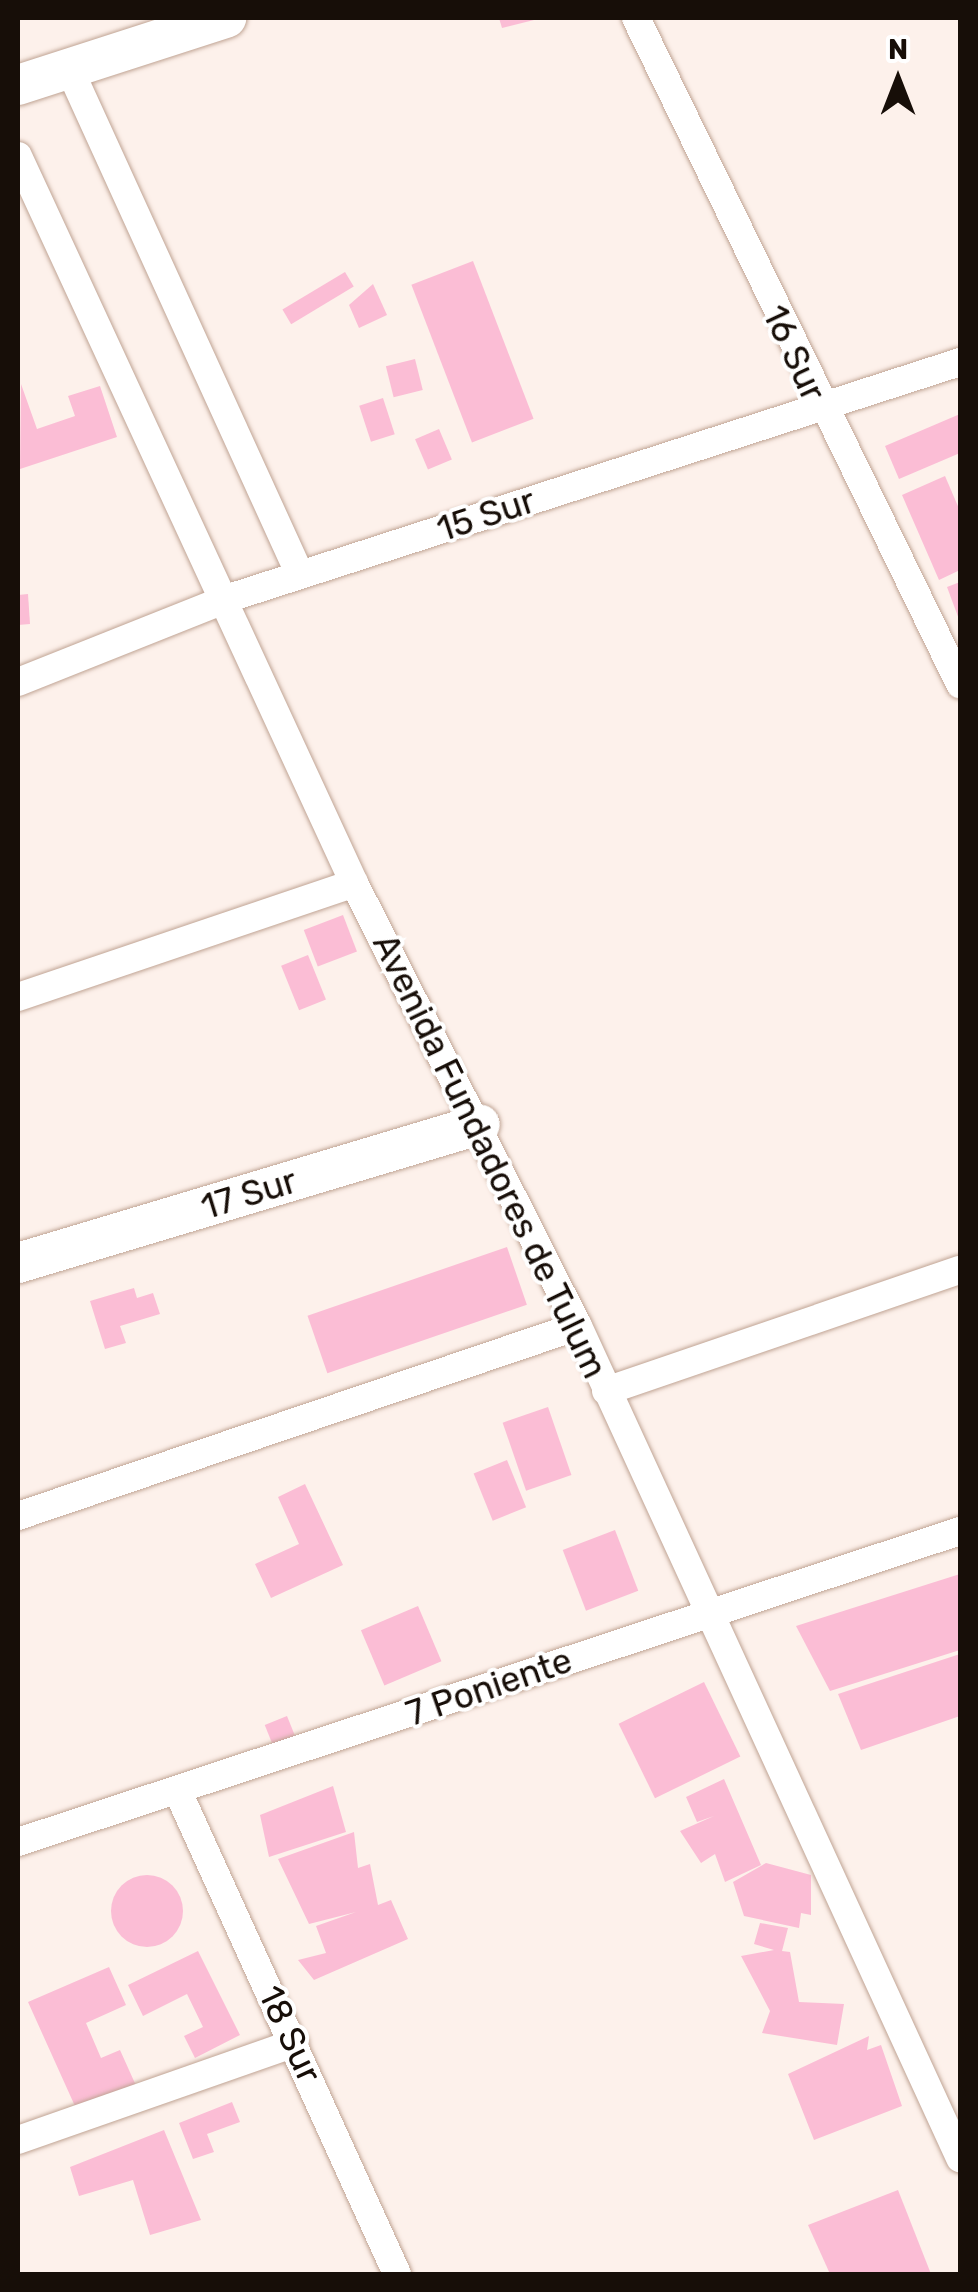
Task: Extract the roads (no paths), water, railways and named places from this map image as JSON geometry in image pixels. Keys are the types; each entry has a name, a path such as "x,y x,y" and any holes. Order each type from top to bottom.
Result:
{"street":[{"path":"18,85 226,18"},
{"name":"16 Sur","path":"636,18 819,407 960,684"},
{"path":"69,68 300,575"},
{"name":"Avenida Fundadores de Tulum","path":"18,156 229,598 354,883 480,1124 578,1326 703,1613 950,2111 960,2158"},
{"name":"15 Sur","path":"18,682 229,598 960,362"},
{"path":"18,997 354,883"},
{"name":"17 Sur","path":"18,1264 480,1124"},
{"path":"606,1391 960,1270"},
{"path":"18,1516 578,1326"},
{"name":"7 Poniente","path":"18,1842 179,1794 703,1613 960,1531"},
{"name":"18 Sur","path":"179,1794 398,2274"},
{"path":"18,2140 294,2043"}]}
